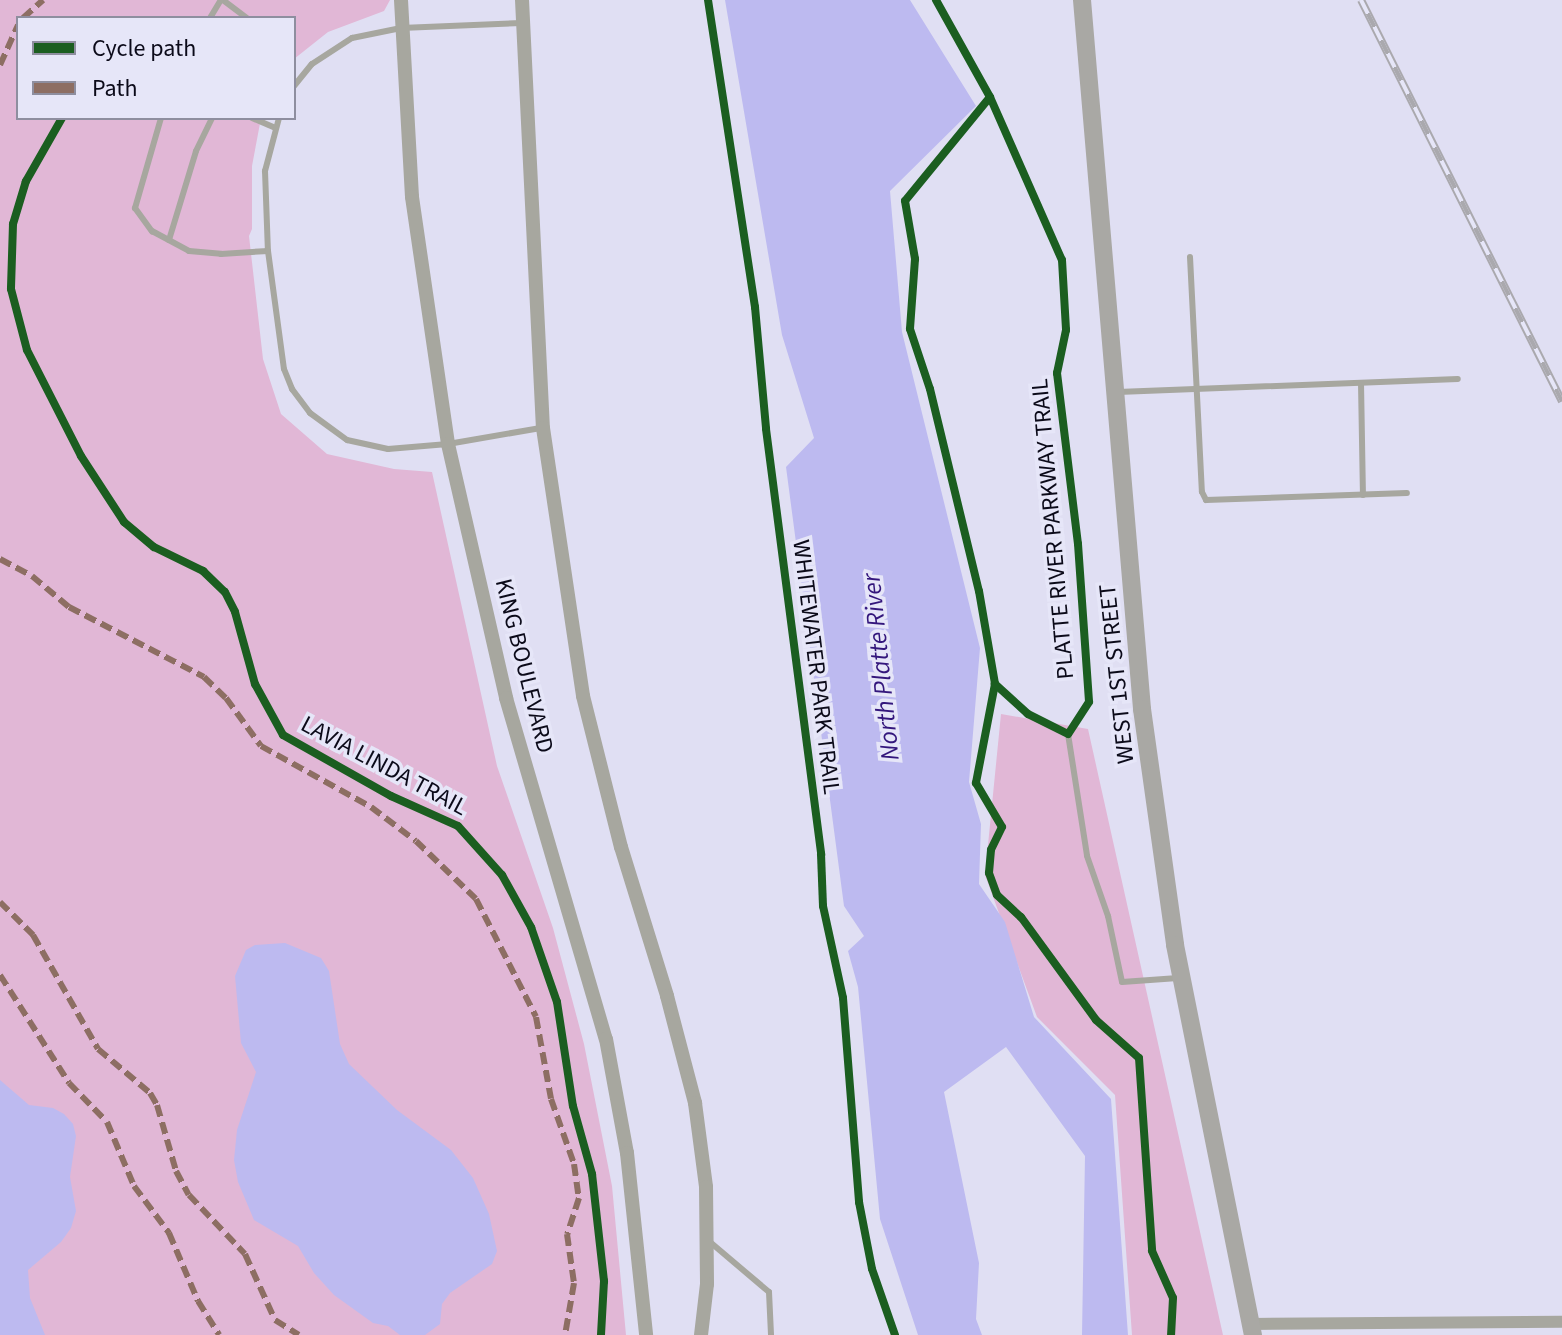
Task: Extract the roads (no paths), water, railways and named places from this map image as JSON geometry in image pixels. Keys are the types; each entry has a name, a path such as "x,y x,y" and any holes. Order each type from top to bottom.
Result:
{"main road":[{"name":"WEST 1ST STREET","path":"1082,0 1142,709 1181,978 1252,1330"}],"street":[{"name":"KING BOULEVARD","path":"401,0 412,197 448,444 506,698 606,1039 630,1181 646,1335"},
{"name":"KING BOULEVARD","path":"522,0 543,428 583,696 621,847 667,996 695,1103 706,1187 707,1284 701,1335"},
{"path":"1252,1330 1562,1322"}],"lane":[{"path":"222,0 244,16"},
{"path":"296,84 312,64 352,38 401,28 521,23"},
{"path":"160,120 135,208 152,231 189,251 221,254 268,251"},
{"path":"169,240 196,151 211,120"},
{"path":"257,120 275,128"},
{"path":"278,120 264,190 268,251 284,369 292,389 310,413 347,440 388,449 448,444 543,428"},
{"path":"1190,257 1202,492 1206,500 1407,493"},
{"path":"1115,392 1458,379"},
{"path":"1361,383 1363,495"},
{"path":"1068,734 1087,856 1108,916 1122,982 1181,978"},
{"path":"707,1239 769,1292 771,1335"}],"water":[{"name":"North Platte River","path":"725,0 910,0 976,106 890,191 902,332 980,648 969,782 981,824 979,884 1005,922 1034,1017 1111,1099 1128,1335 1082,1335 1085,1156 1006,1047 944,1092 979,1263 976,1319 982,1335 918,1335 880,1219 858,987 848,951 864,936 844,906 786,467 814,438 782,335"},
{"path":"285,943 321,958 329,971 340,1044 349,1064 397,1110 451,1150 473,1178 489,1214 497,1251 492,1264 450,1293 442,1304 440,1324 425,1335 400,1335 388,1326 373,1323 334,1295 314,1273 298,1246 254,1220 238,1182 234,1160 237,1130 256,1072 241,1043 235,976 246,950 255,945"},
{"path":"0,1080 29,1105 53,1108 64,1114 73,1124 76,1136 70,1177 76,1211 71,1228 61,1242 28,1270 30,1298 45,1335 0,1335"}],"railway":[{"path":"1361,0 1562,401"}]}
